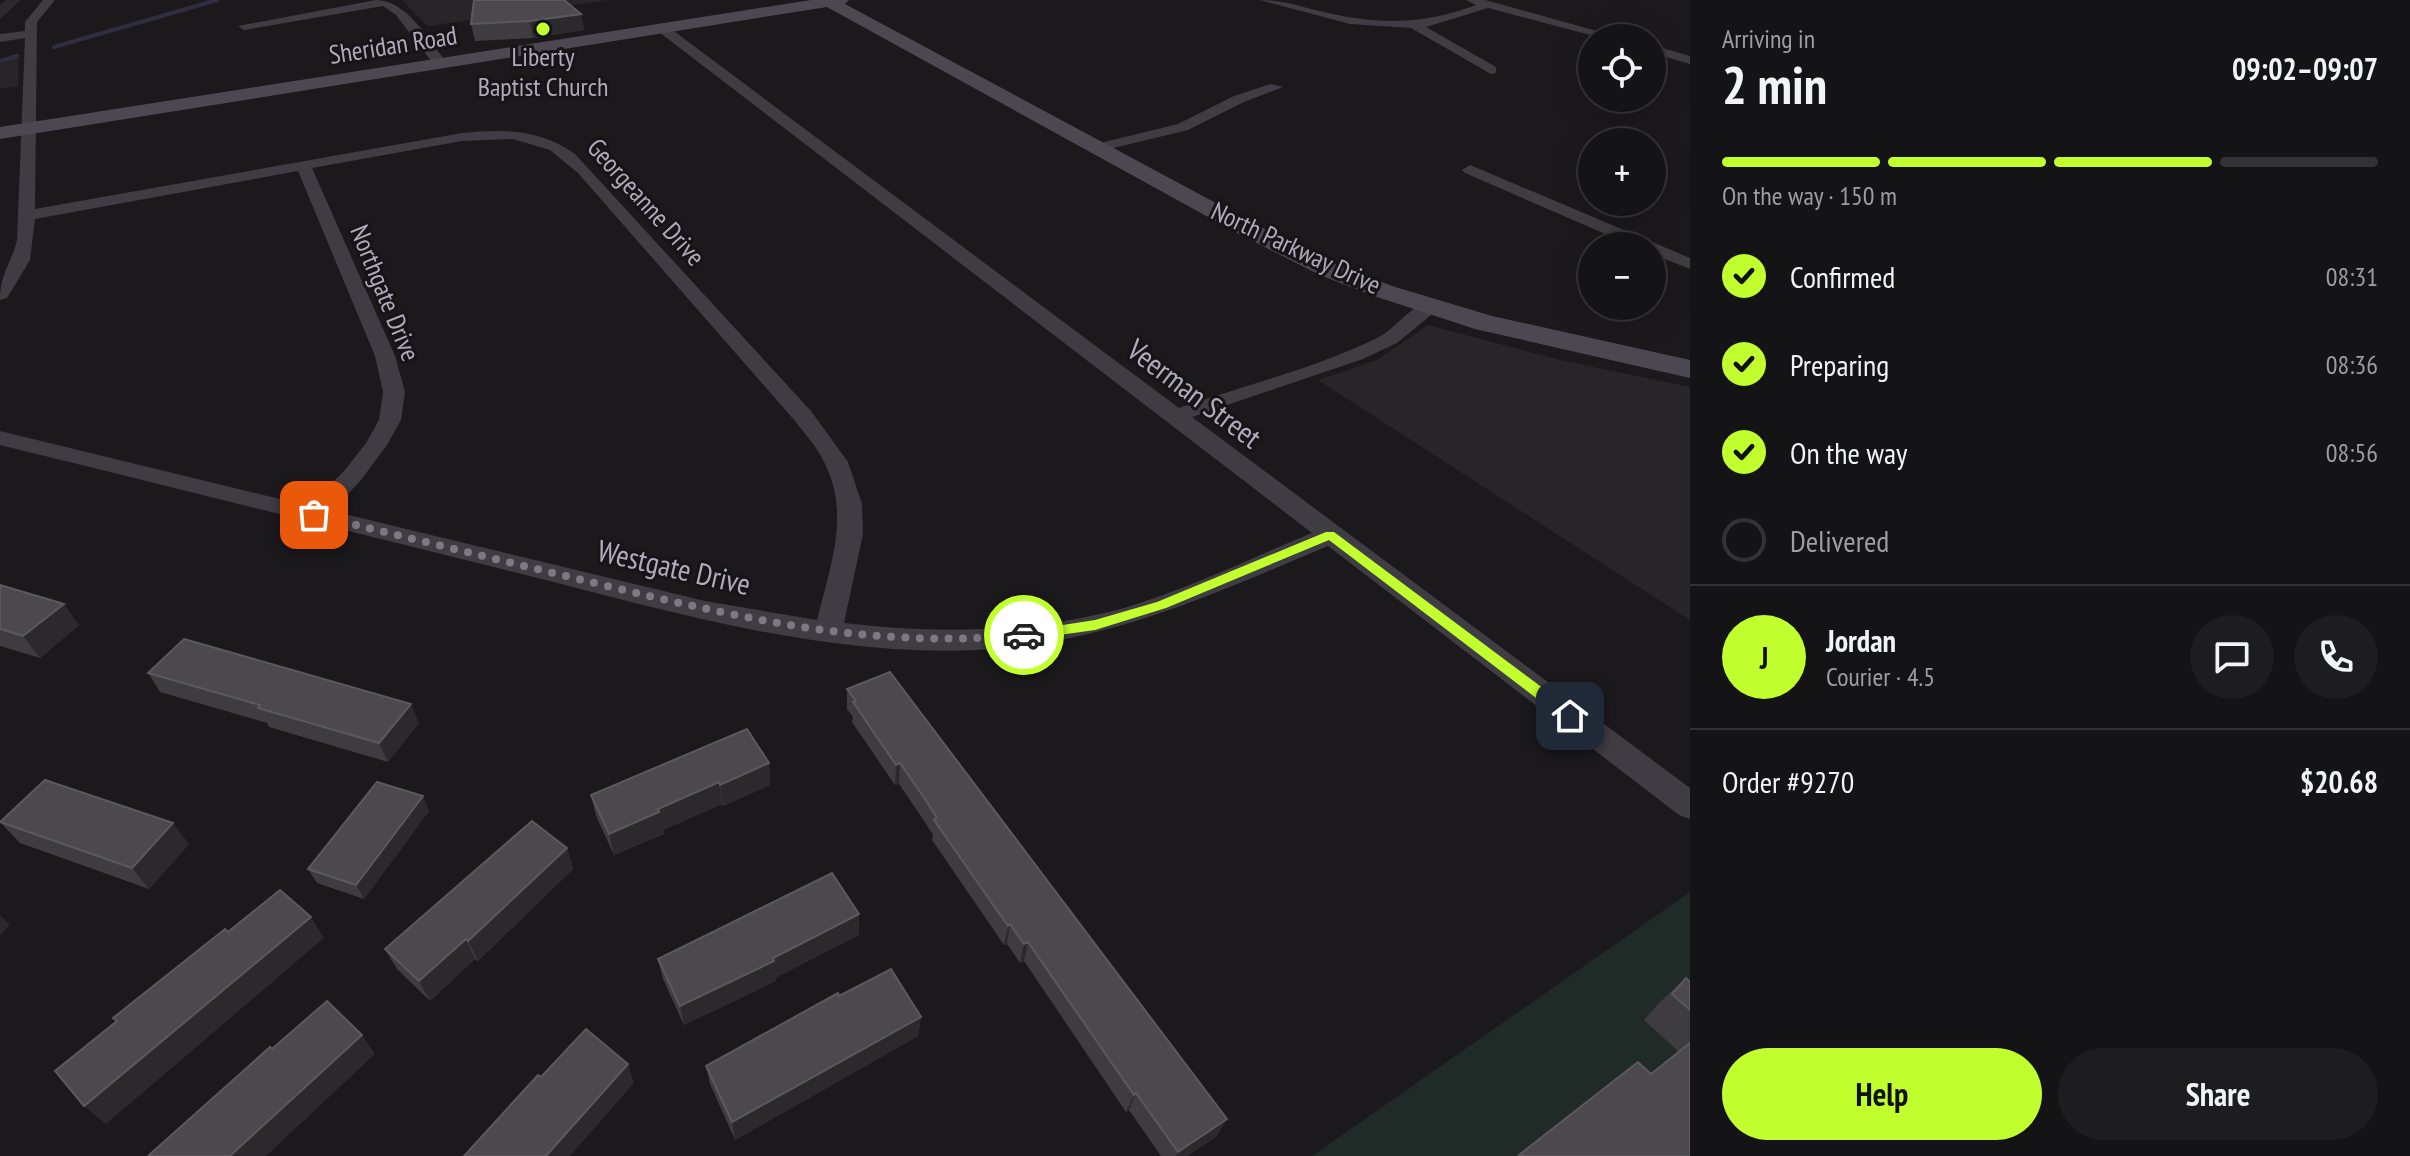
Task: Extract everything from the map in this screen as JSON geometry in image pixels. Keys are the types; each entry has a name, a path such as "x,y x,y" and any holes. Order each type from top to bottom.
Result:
{"main road":[{"path":"785,9 805,0"},
{"name":"Sheridan Road","path":"0,133 785,9 846,4"},
{"name":"North Parkway Drive","path":"846,4 1280,247 1347,277 1429,307 1559,342 1690,369"}],"street":[{"path":"0,294 21,260 27,215 30,34 35,15 49,0"},
{"path":"1266,0 1351,21 1412,24 1448,19 1488,4"},
{"path":"1472,0 1578,28"},
{"path":"244,26 383,1 400,13 440,63"},
{"path":"1412,24 1491,70"},
{"name":"Veerman Street","path":"663,29 1690,806"},
{"path":"0,38 30,34"},
{"path":"1666,53 1690,60"},
{"path":"1101,147 1183,127 1239,99 1276,87"},
{"name":"Georgeanne Drive","path":"27,215 462,137 525,130 554,144 571,157 803,416 836,462 850,504 851,534 828,632"},
{"name":"Northgate Drive","path":"303,165 385,356 394,392 390,420 376,445 353,475 314,515"},
{"path":"1470,170 1615,232"},
{"path":"1666,254 1690,264"},
{"path":"1175,416 1356,355 1390,339 1429,307"},
{"name":"Westgate Drive","path":"0,438 705,610 885,639 957,641 1095,625 1161,605 1330,535"}],"shaded area":[{"path":"402,0 608,0 428,26"},
{"path":"19,54 18,86 0,89 0,59"},
{"path":"1428,325 1560,360 1690,387 1690,620 1318,380 1377,360"},
{"path":"1690,892 1690,1156 1312,1156"}],"building":[{"path":"474,0 564,0 581,14 471,24"},
{"path":"0,585 64,604 23,636 0,629"},
{"path":"184,639 411,704 379,743 148,673"},
{"path":"890,672 1227,1119 1178,1152 1136,1093 1134,1095 1028,942 1024,944 1010,924 1008,926 934,820 937,818 927,802 900,763 896,765 853,702 856,701 847,689"},
{"path":"747,729 769,763 658,809 659,812 609,834 591,795"},
{"path":"45,780 173,823 132,868 0,822"},
{"path":"377,782 423,796 356,885 308,869"},
{"path":"532,821 567,848 468,941 466,939 419,981 385,949"},
{"path":"832,873 859,914 773,958 774,961 680,1006 658,959"},
{"path":"280,890 311,917 84,1106 55,1071 117,1021 113,1018 225,929 228,932"},
{"path":"891,969 921,1017 732,1122 706,1066 838,993 839,996"},
{"path":"1686,978 1690,982 1690,1010 1672,994"},
{"path":"327,1001 362,1035 230,1156 148,1156 270,1047 272,1049"},
{"path":"586,1029 628,1064 546,1156 464,1156 538,1075 541,1077"},
{"path":"1690,1043 1690,1156 1519,1155 1638,1062 1651,1074"}],"waterway":[{"path":"54,47 217,0"},
{"path":"0,61 17,56"}],"way so far":[{"path":"314,515 705,610 790,627 885,639 957,641 1024,635"}],"place":[{"name":"Liberty Baptist Church","path":"543,29"}],"route":[{"path":"1024,635 1095,625 1161,605 1330,535 1570,716"}]}
